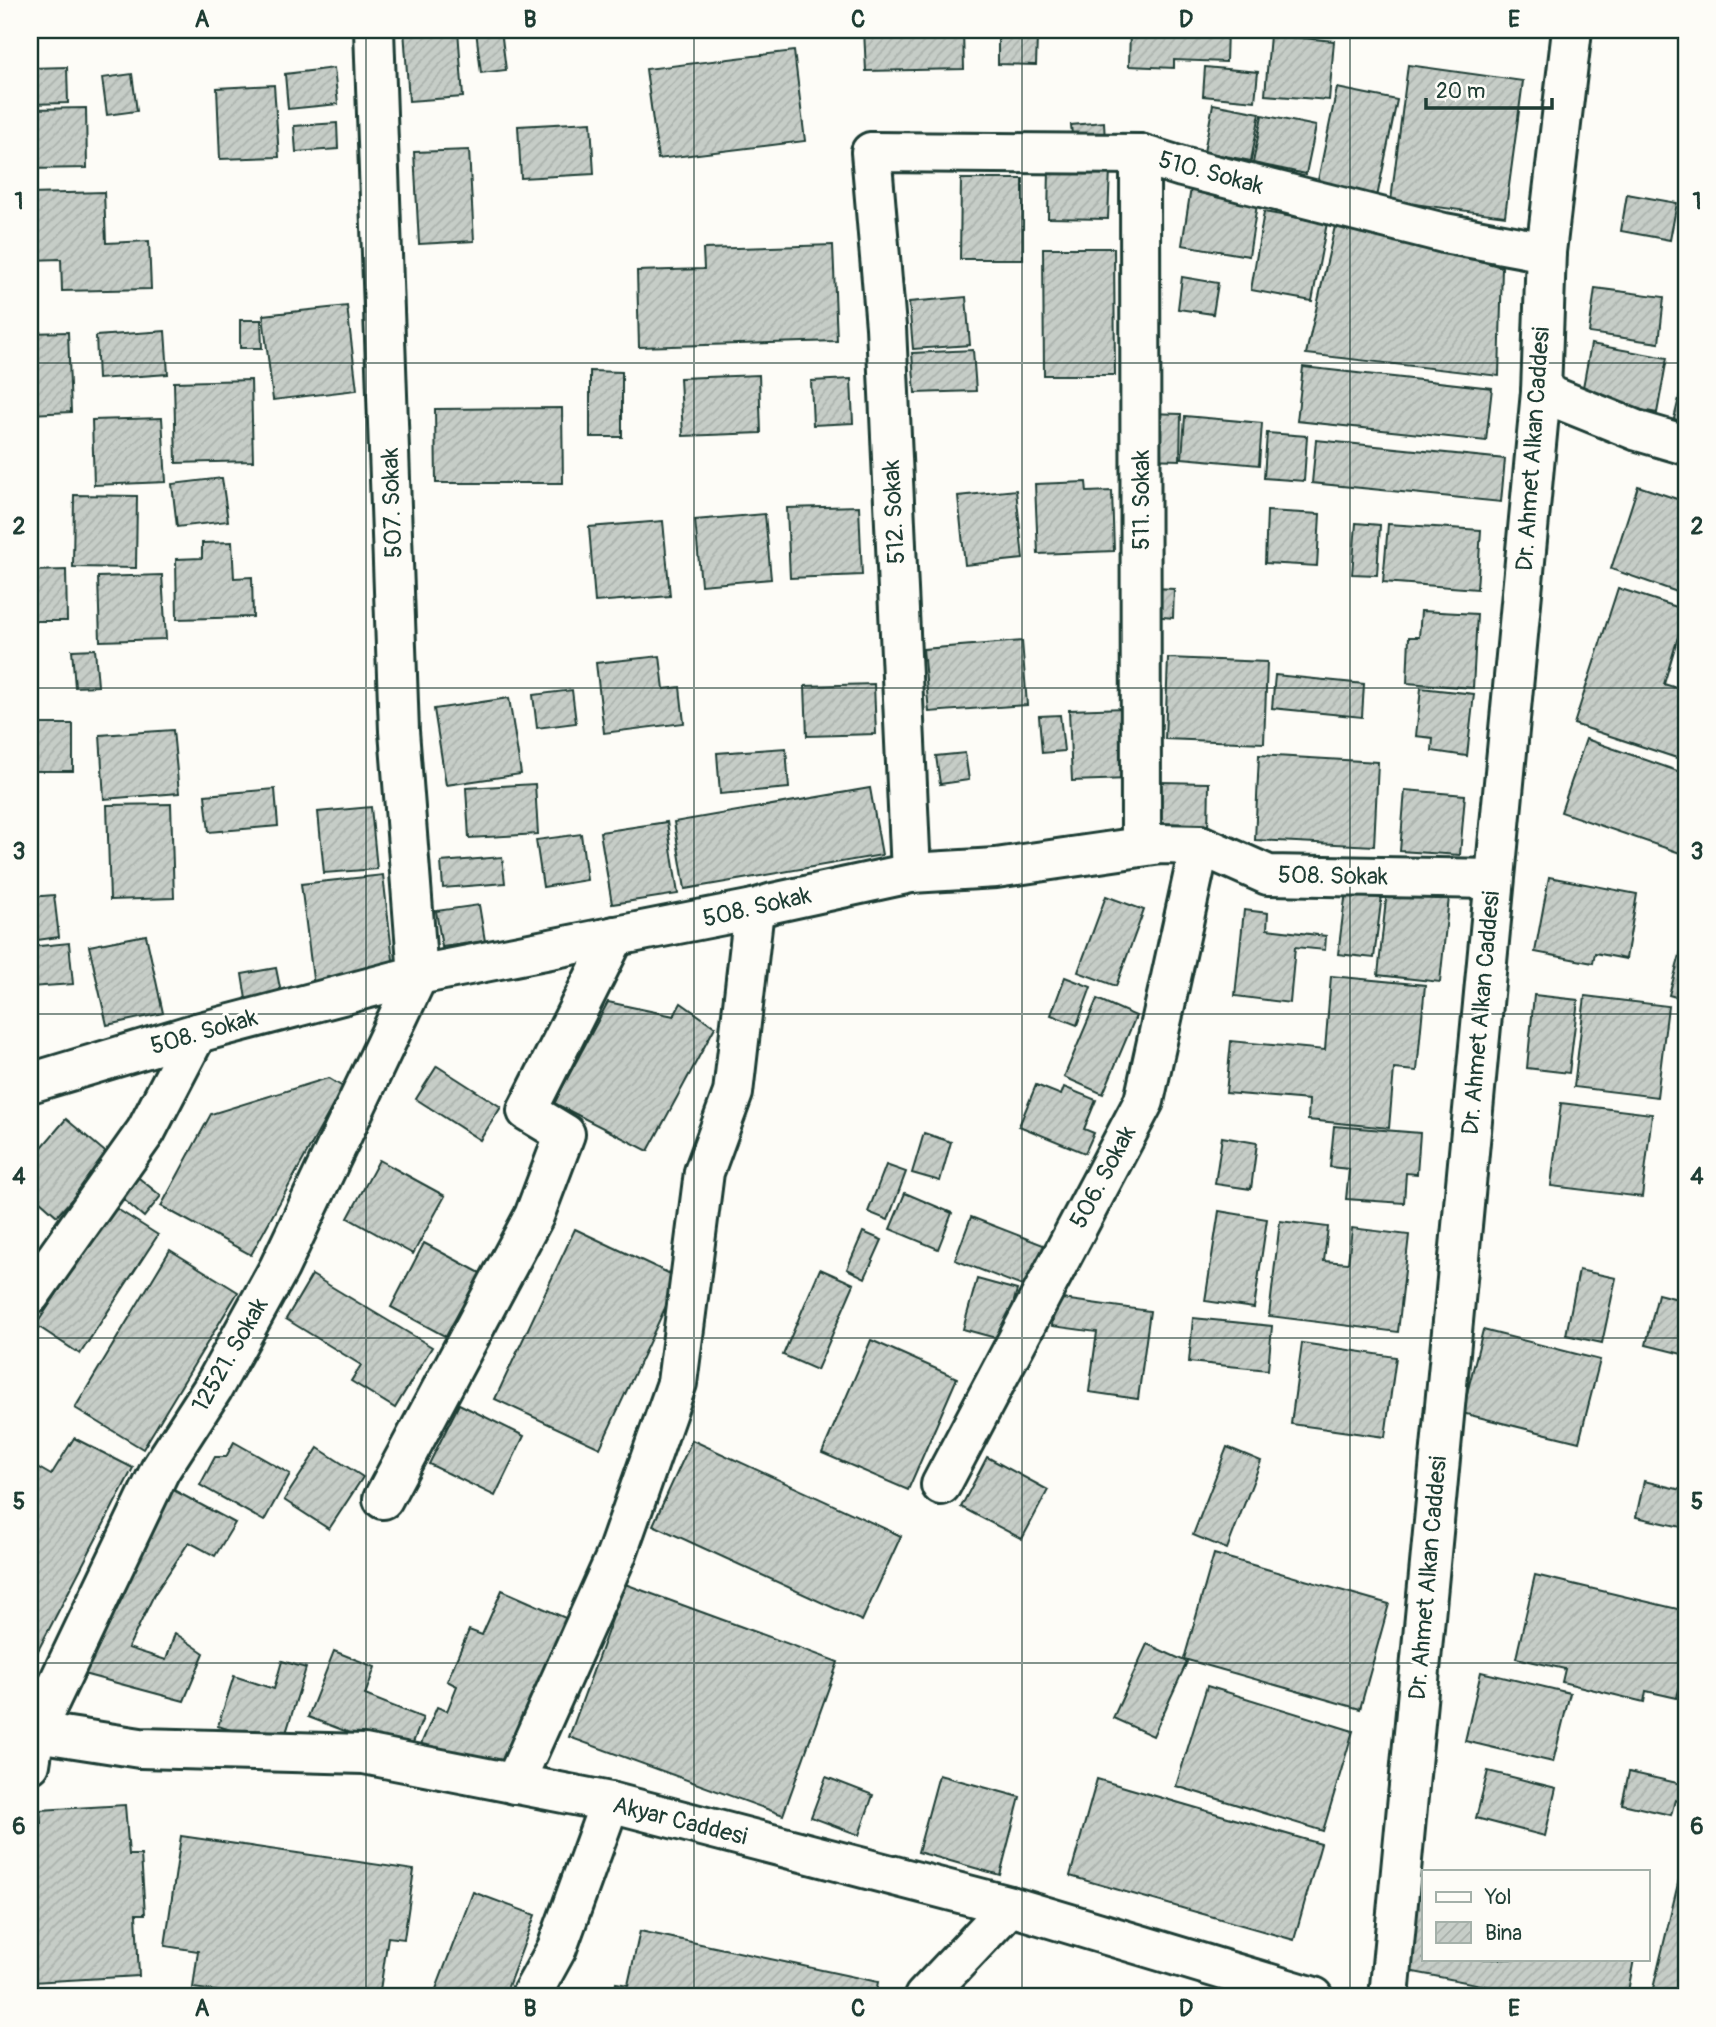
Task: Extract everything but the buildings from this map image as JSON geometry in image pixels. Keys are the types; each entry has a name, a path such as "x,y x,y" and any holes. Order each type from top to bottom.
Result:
{"street":[{"name":"507. Sokak","path":"374,30 399,731 418,975"},
{"name":"Dr. Ahmet Alkan Caddesi","path":"1389,1997 1541,392 1546,252 1572,30"},
{"name":"510. Sokak","path":"870,152 1140,154 1444,233 1546,252"},
{"name":"512. Sokak","path":"870,152 886,327 911,873"},
{"name":"511. Sokak","path":"1140,154 1141,845"},
{"path":"1541,392 1637,431 1686,445"},
{"name":"508. Sokak","path":"30,1083 197,1033 418,975 754,909 911,873 996,868 1141,845 1200,845 1268,875 1494,879"},
{"name":"506. Sokak","path":"941,1485 1144,1101 1200,845"},
{"path":"514,1784 616,1556 677,1382 704,1172 733,1093 754,909"},
{"path":"383,1499 534,1216 565,1134 527,1111 615,936"},
{"name":"12521. Sokak","path":"31,1742 160,1470 213,1388 279,1268 418,975"},
{"path":"30,1295 146,1132 197,1033"},
{"name":"Akyar Caddesi","path":"31,1742 364,1754 610,1802 1010,1906 1314,1997"},
{"path":"530,1997 557,1948 610,1802"},
{"path":"924,1997 1010,1906"}]}
